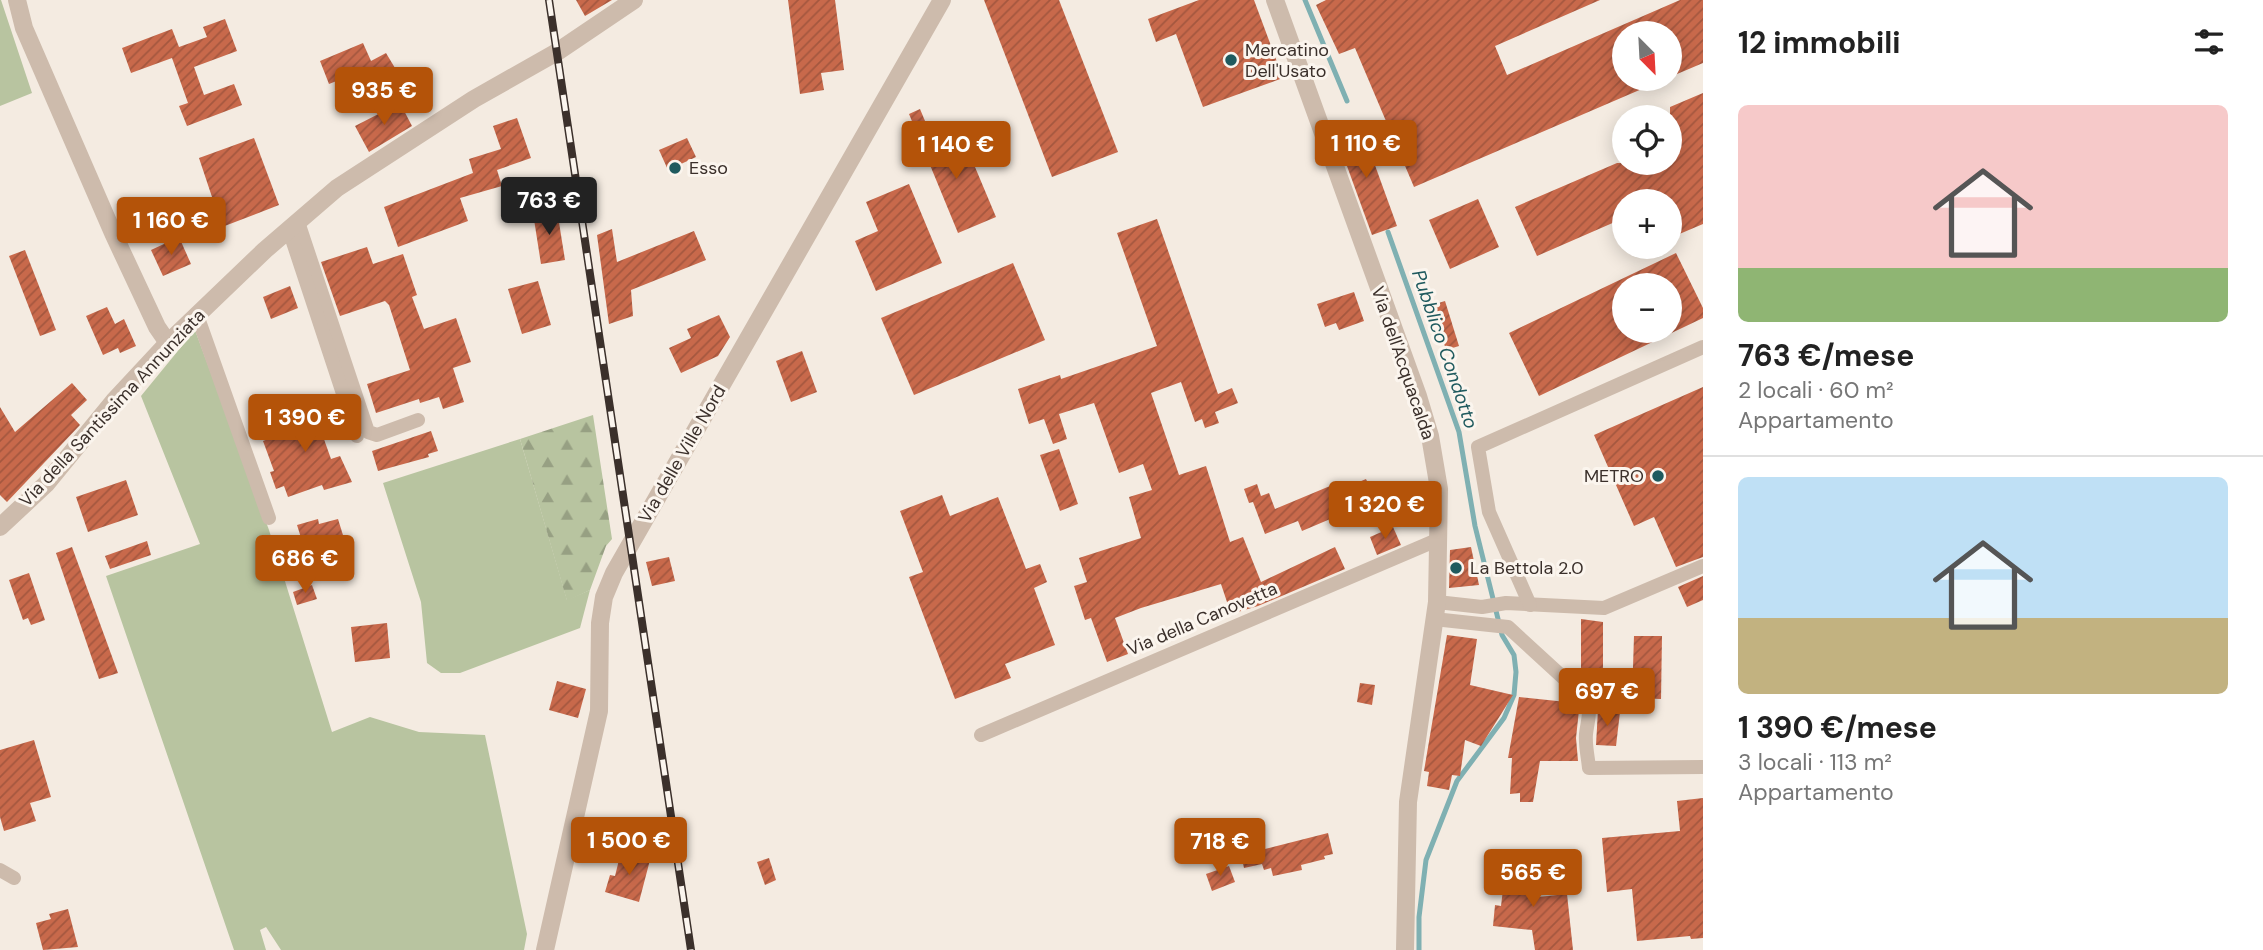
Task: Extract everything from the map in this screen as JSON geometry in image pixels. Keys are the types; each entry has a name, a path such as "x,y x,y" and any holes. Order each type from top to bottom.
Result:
{"street":[{"path":"17,0 24,28 107,221 156,327 168,343"},
{"name":"Via della Santissima Annunziata","path":"0,527 46,484 114,401 168,343 337,188 474,99 557,52 634,0"},
{"name":"Via delle Ville Nord","path":"545,950 599,711 604,597 614,573 942,0"},
{"name":"Via dell'Acquacalda","path":"1275,0 1430,436 1438,489 1435,611 1408,802 1405,950"},
{"path":"293,226 368,432 377,435 418,420"},
{"path":"293,226 357,436"},
{"path":"197,316 269,518"},
{"path":"1530,605 1489,512 1478,447 1703,347"},
{"name":"Via della Canovetta","path":"981,735 1437,540"},
{"path":"1435,611 1506,603 1604,608 1703,566"},
{"path":"1435,611 1492,626 1508,627 1589,702 1591,711 1586,737 1589,768 1703,767"},
{"path":"0,870 13,878"}],"green space":[{"path":"0,0 32,93 0,106"},
{"path":"195,330 269,530 332,732 370,717 419,732 485,735 527,934 524,950 281,950 266,927 260,930 266,950 234,950 106,576 200,544 141,396"},
{"path":"593,415 612,539 606,546 590,590 567,601 520,439"},
{"path":"520,439 567,600 590,590 580,628 460,673 441,673 427,663 421,602 383,483"}],"building":[{"path":"576,0 612,0 585,16"},
{"path":"788,0 835,0 844,70 821,73 824,90 800,94"},
{"path":"984,0 1059,0 1118,152 1052,177"},
{"name":"Mercatino Dell'Usato","path":"1199,0 1254,0 1283,78 1203,107 1176,34 1156,42 1148,19"},
{"path":"1326,0 1600,0 1495,46 1507,75 1612,29 1612,91 1637,91 1414,187 1355,48 1339,54 1316,5"},
{"path":"1680,0 1703,0 1703,63 1682,72 1682,21 1632,21"},
{"path":"225,19 237,51 194,67 204,95 234,84 242,105 187,126 179,106 188,103 172,58 131,73 122,48 172,29 179,47 207,37 203,27"},
{"path":"363,43 371,61 386,53 395,68 359,86 354,74 329,84 320,61"},
{"path":"1703,93 1703,224 1682,233 1682,189 1612,189 1612,223 1537,256 1515,207 1612,165 1612,175 1682,175 1682,105 1675,105"},
{"path":"400,103 412,126 369,152 355,126"},
{"path":"920,109 941,159 967,148 996,217 958,233 909,114"},
{"path":"517,118 531,158 497,170 502,186 460,198 468,221 398,247 384,207 473,173 469,159 501,149 493,126"},
{"path":"1360,124 1397,226 1372,235 1335,133"},
{"path":"254,138 279,205 222,227 199,158"},
{"path":"687,138 696,157 668,170 659,150"},
{"path":"909,184 942,263 876,291 855,241 878,231 866,202"},
{"path":"1478,199 1499,247 1450,269 1429,220"},
{"path":"557,210 565,260 541,264 533,213"},
{"path":"1157,219 1218,394 1232,388 1238,403 1215,412 1219,423 1205,428 1202,419 1195,422 1181,382 1151,393 1179,475 1206,466 1230,542 1243,537 1261,582 1335,547 1345,569 1258,606 1231,614 1221,584 1115,618 1128,654 1107,662 1091,618 1085,620 1074,586 1087,582 1079,558 1141,538 1129,497 1152,490 1143,464 1119,473 1094,403 1059,414 1067,439 1053,444 1044,419 1029,424 1018,389 1060,375 1061,379 1157,346 1117,233"},
{"path":"612,229 617,262 694,231 706,260 631,290 633,316 609,324 597,235"},
{"path":"179,237 191,264 163,276 151,250"},
{"path":"367,247 373,264 403,254 417,295 412,297 424,329 456,318 471,362 453,368 464,402 443,409 439,397 420,403 419,399 376,413 367,384 410,370 389,305 385,301 340,316 321,262"},
{"path":"25,250 56,330 40,336 9,256"},
{"path":"1663,259 1679,259 1703,308 1703,318 1682,328 1682,273 1634,273"},
{"path":"1013,263 1045,340 914,395 881,318"},
{"path":"538,281 551,325 522,334 508,289"},
{"path":"1612,284 1612,343 1650,343 1539,396 1509,333"},
{"path":"290,286 298,308 271,319 263,297"},
{"path":"1354,292 1364,321 1339,330 1336,323 1325,327 1317,304"},
{"path":"1445,301 1459,346 1446,350 1432,305"},
{"path":"107,307 115,324 124,319 136,346 120,353 118,348 103,355 86,316"},
{"path":"719,315 730,337 718,356 681,373 669,348 691,338 687,329"},
{"path":"802,351 817,392 791,402 776,361"},
{"path":"72,383 87,400 71,415 80,425 7,502 0,495 0,407 15,432"},
{"name":"METRO","path":"1703,387 1703,557 1676,567 1654,517 1634,526 1594,435"},
{"path":"319,396 329,425 320,428 331,459 340,456 352,482 324,490 322,485 288,497 284,486 276,489 270,472 274,471 263,441 302,426 295,405"},
{"path":"431,431 438,451 428,454 429,457 378,471 372,451"},
{"path":"1059,449 1078,504 1060,511 1040,455"},
{"path":"1366,479 1375,500 1302,531 1298,521 1265,534 1253,502 1249,503 1244,489 1257,484 1261,496 1269,493 1275,509 1330,486 1333,493"},
{"path":"126,480 138,515 88,532 76,497"},
{"path":"942,495 950,516 998,497 1026,569 1040,564 1047,582 1034,588 1055,645 1005,664 1011,678 955,699 909,577 923,572 900,511"},
{"path":"318,519 319,524 338,519 351,561 331,567 333,573 314,579 297,525"},
{"path":"1393,527 1401,545 1377,555 1370,537"},
{"path":"147,541 151,555 110,569 105,556"},
{"path":"72,547 118,673 99,679 56,553"},
{"path":"1471,547 1479,585 1449,588 1450,550"},
{"path":"669,557 675,581 652,586 646,562"},
{"path":"29,573 45,620 31,625 28,618 23,620 9,580"},
{"path":"1703,576 1703,600 1687,607 1678,587"},
{"path":"312,585 317,599 297,605 293,592"},
{"path":"1581,619 1603,622 1603,668 1581,668"},
{"path":"387,623 390,658 355,662 351,627"},
{"path":"1447,635 1477,639 1470,685 1513,695 1481,746 1465,740 1460,776 1452,775 1449,790 1427,786 1429,772 1424,771"},
{"path":"1634,636 1662,636 1661,699 1632,698"},
{"path":"557,681 586,689 578,718 549,710"},
{"path":"1360,683 1375,685 1372,705 1357,702"},
{"path":"1519,697 1576,703 1579,710 1576,738 1578,761 1540,761 1533,802 1520,802 1520,793 1510,794 1512,758 1508,758"},
{"path":"1598,710 1620,712 1616,746 1596,745"},
{"path":"34,740 51,797 30,803 36,821 4,831 0,817 0,750"},
{"path":"1703,798 1703,938 1691,939 1690,936 1637,941 1632,889 1607,892 1602,838 1680,831 1677,801"},
{"path":"1328,833 1333,854 1324,856 1325,859 1301,865 1302,870 1273,876 1271,868 1264,870 1262,864 1244,868 1241,855"},
{"path":"621,852 650,860 639,902 605,892 610,875 615,876"},
{"path":"1507,856 1532,859 1528,898 1567,894 1573,950 1535,950 1532,930 1493,926 1495,905 1501,906"},
{"path":"769,858 776,880 765,885 757,862"},
{"path":"1229,866 1235,882 1212,891 1206,874"},
{"path":"68,909 78,947 43,950 36,923 51,919 49,914"}],"waterway":[{"name":"Pubblico Condotto","path":"1305,0 1347,101"},
{"name":"Pubblico Condotto","path":"1388,232 1459,432 1475,526 1502,635 1514,655 1516,672 1514,695 1504,718 1457,781 1426,860 1419,917 1419,950"}],"railway":[{"path":"549,0 691,950"}],"place":[{"name":"Mercatino Dell'Usato","path":"1231,60"},
{"name":"Esso","path":"675,168"},
{"name":"METRO","path":"1658,476"},
{"name":"La Bettola 2.0","path":"1456,568"}]}
